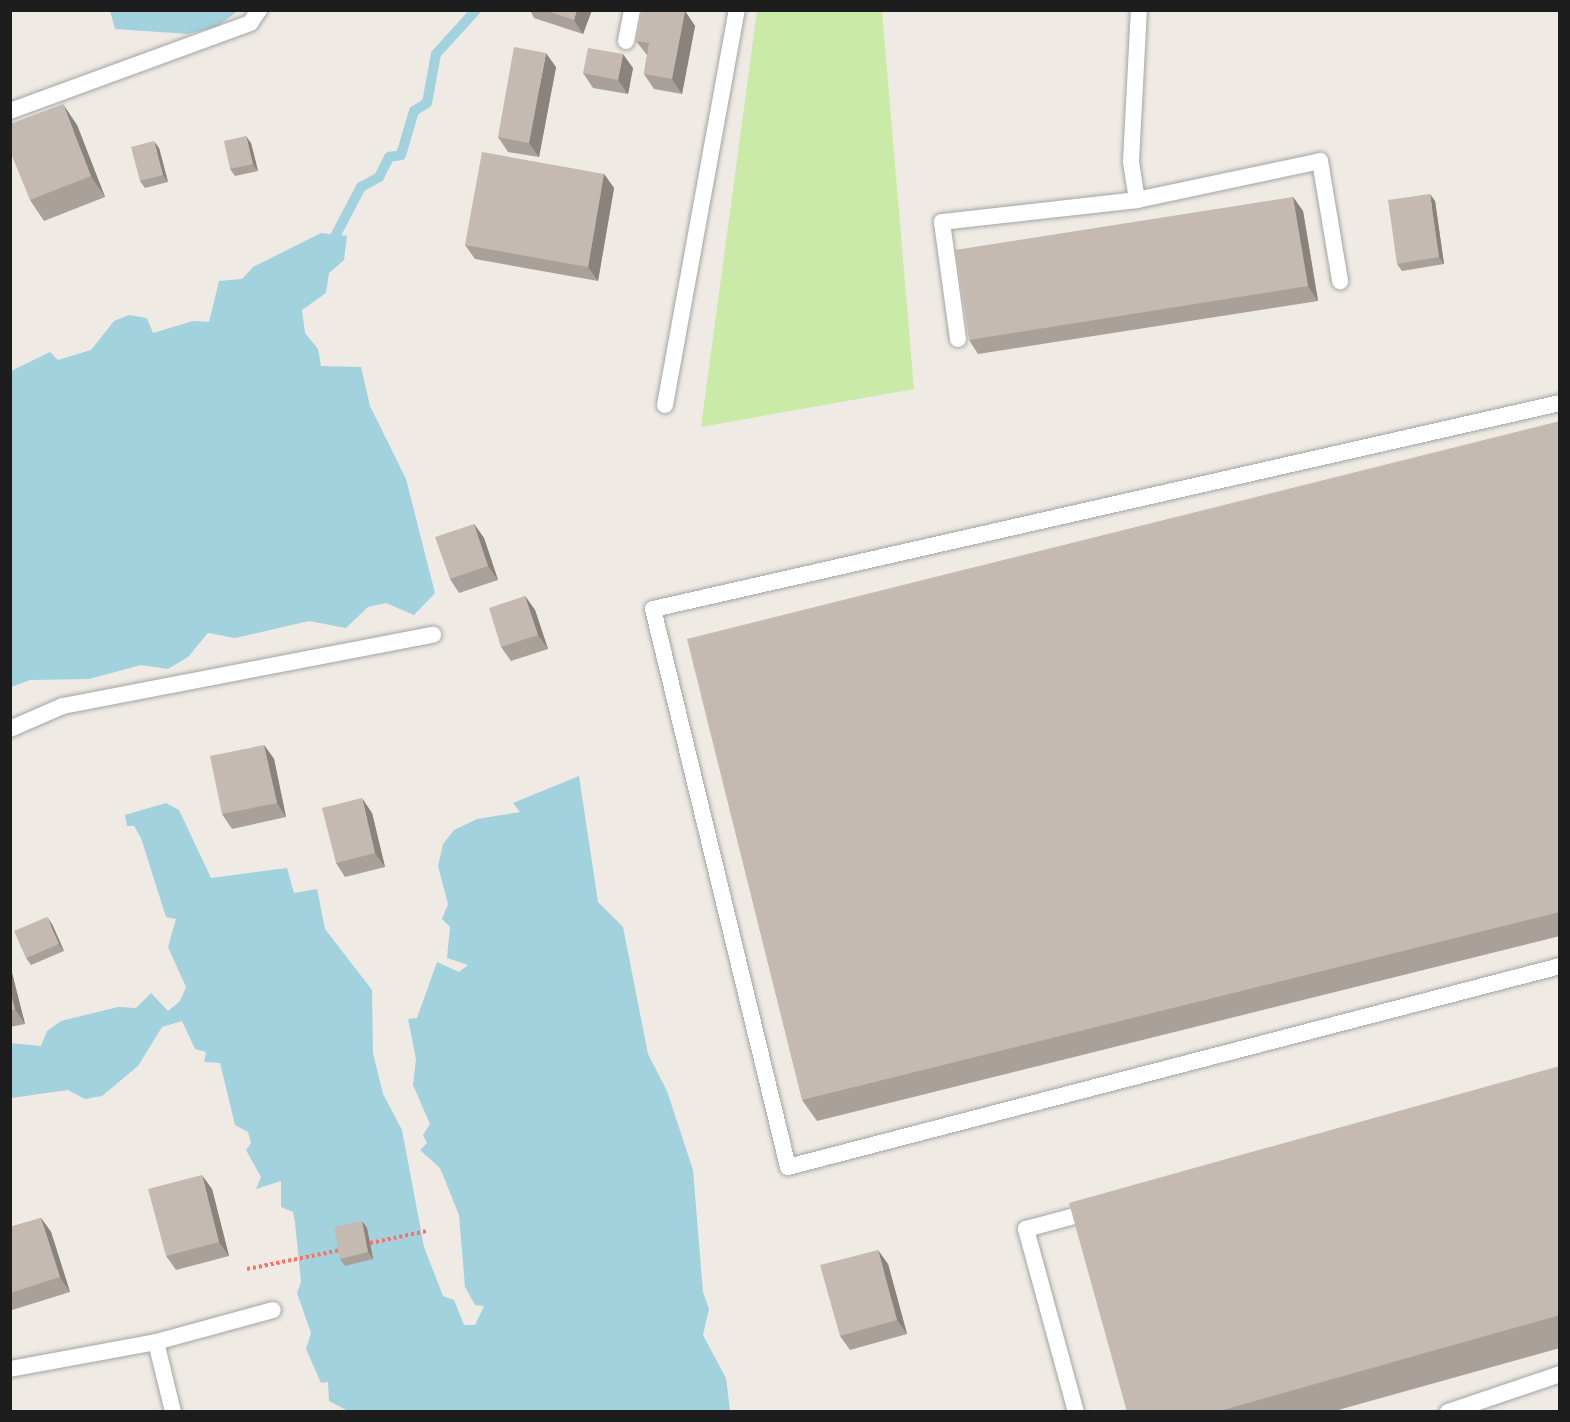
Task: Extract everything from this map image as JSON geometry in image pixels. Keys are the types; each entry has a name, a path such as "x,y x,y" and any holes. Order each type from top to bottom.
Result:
{"lane":[{"path":"10,111 250,23 259,10"},
{"path":"626,41 632,10"},
{"path":"665,405 737,10"},
{"path":"1137,201 1131,161 1139,10"},
{"path":"958,339 942,222 1137,201 1320,161 1340,281"},
{"path":"1560,403 653,609 788,1167 1560,966"},
{"path":"10,729 63,706 433,636"},
{"path":"1076,1412 1026,1229 1117,1204"},
{"path":"10,1370 156,1342 273,1310"},
{"path":"156,1342 173,1412"},
{"path":"1448,1412 1560,1374"}],"path":[{"path":"370,1244 427,1231"},
{"path":"247,1269 342,1250"}],"green space":[{"path":"757,11 882,11 914,389 701,427"}],"water":[{"path":"110,11 238,11 216,27 188,34 115,29"},
{"path":"321,233 347,236 344,260 329,273 326,293 302,310 305,333 318,349 321,366 361,367 370,406 406,479 435,593 414,615 386,603 368,607 346,628 309,621 235,638 208,633 188,657 168,669 141,665 89,679 30,680 11,687 11,371 50,352 58,360 91,350 114,321 129,315 147,318 153,333 193,321 209,322 219,281 242,279 253,267"},
{"path":"579,776 598,902 623,927 648,1054 667,1091 693,1170 703,1292 709,1309 703,1335 726,1378 730,1411 348,1411 329,1401 328,1382 321,1383 306,1349 311,1333 297,1293 301,1282 295,1223 293,1212 281,1207 281,1181 256,1189 261,1177 246,1150 251,1143 248,1132 235,1125 220,1063 204,1062 206,1052 195,1049 182,1021 162,1027 138,1066 102,1096 85,1099 68,1090 11,1098 10,1043 41,1046 47,1031 61,1021 118,1007 136,1008 151,993 168,1011 180,1001 186,987 168,947 176,919 166,917 141,838 134,826 127,826 125,815 166,803 179,810 211,878 287,868 294,893 317,889 325,929 372,990 373,1053 383,1094 402,1130 424,1247 443,1296 454,1300 464,1325 475,1325 484,1306 475,1305 465,1287 459,1215 440,1168 420,1150 427,1143 423,1135 430,1124 413,1085 416,1059 408,1019 417,1018 437,962 459,972 468,965 447,958 450,927 442,919 448,904 438,866 443,844 454,830 477,819 520,812 513,803"}],"building":[{"path":"545,10 577,10 574,20"},
{"path":"642,10 685,11 672,79 644,74 649,43 636,41"},
{"path":"514,47 546,53 529,143 498,137"},
{"path":"588,48 623,54 618,80 583,73"},
{"path":"63,104 91,176 30,200 10,151 10,124"},
{"path":"246,136 253,164 230,169 224,141"},
{"path":"154,141 163,175 140,181 131,147"},
{"path":"482,152 604,174 588,267 465,245"},
{"path":"1430,194 1439,257 1397,264 1388,200"},
{"path":"1293,197 1308,286 969,340 955,250"},
{"path":"1560,421 1560,912 802,1100 687,639"},
{"path":"474,524 488,566 450,579 435,537"},
{"path":"525,596 538,635 501,647 489,608"},
{"path":"264,745 277,803 222,814 210,756"},
{"path":"362,798 375,853 336,863 322,808"},
{"path":"47,917 59,944 26,958 14,931"},
{"path":"10,991 15,1009 10,1011"},
{"path":"1560,1066 1560,1315 1216,1412 1127,1412 1069,1203"},
{"path":"202,1175 219,1242 166,1256 148,1189"},
{"path":"41,1218 60,1277 10,1293 10,1227"},
{"path":"362,1221 368,1252 340,1259 334,1227"},
{"path":"878,1250 897,1320 840,1336 820,1265"}],"waterway":[{"path":"330,246 361,187 379,177 389,157 401,155 414,111 427,103 436,54 476,10"}]}
